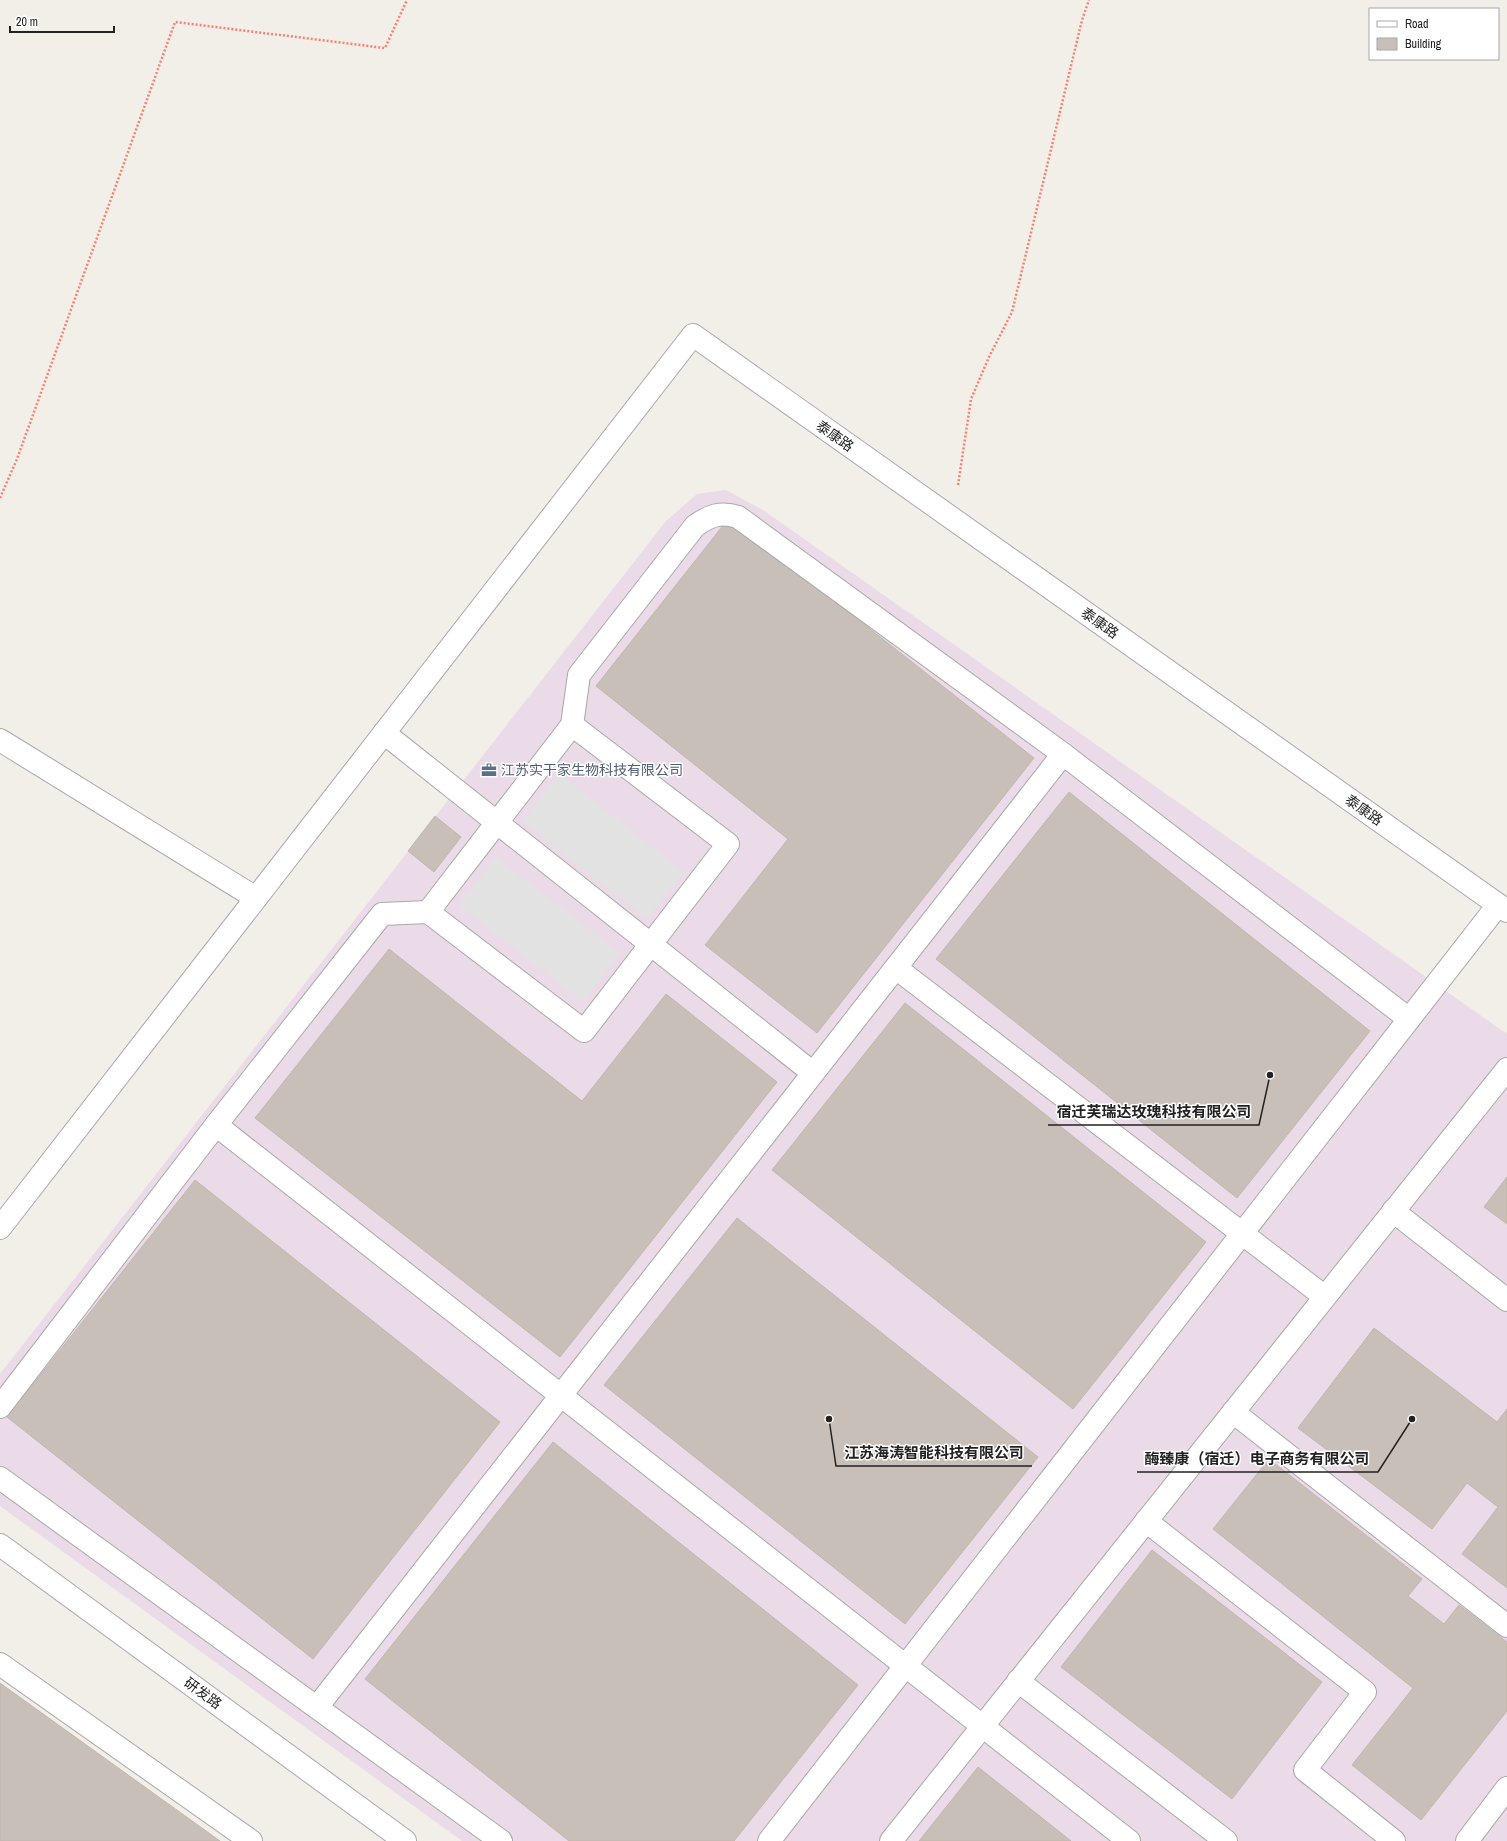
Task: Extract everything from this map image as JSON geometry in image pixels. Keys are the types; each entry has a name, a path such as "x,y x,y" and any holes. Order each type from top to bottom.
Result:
{"street":[{"name":"泰康路","path":"384,733 693,335 1503,908"},
{"path":"428,912 572,725 579,675 695,526 710,515 727,513 738,517 1063,754 1409,1019"},
{"path":"0,1407 216,1125 382,914 428,912 584,1031 728,844 572,725"},
{"path":"0,1228 384,733 813,1074"},
{"path":"0,740 256,898"},
{"path":"317,1707 1063,754"},
{"path":"769,1841 904,1665 1409,1019 1503,908"},
{"path":"896,968 1325,1297"},
{"path":"890,1841 1507,1069"},
{"path":"216,1125 1129,1841"},
{"path":"1393,1212 1507,1300"},
{"path":"1233,1412 1507,1626"},
{"path":"0,1478 501,1841"},
{"path":"1146,1521 1366,1692 1304,1770 1394,1841"},
{"name":"研发路","path":"0,1545 405,1841"},
{"path":"0,1664 251,1841"},
{"path":"1018,1681 1226,1841"},
{"path":"1467,1841 1507,1788"}],"path":[{"path":"0,498 17,459 175,22 385,48 406,0"},
{"path":"953,520 971,399 989,357 1012,312 1082,20 1089,0"}],"shaded area":[{"path":"726,490 763,510 1507,1034 1507,1841 462,1841 0,1506 0,1374 666,521 697,494"},
{"path":"559,774 684,872 647,919 522,822"},
{"path":"496,857 620,954 583,1002 459,905"}],"building":[{"path":"729,518 1034,758 817,1033 705,945 788,839 596,686"},
{"path":"1069,792 1370,1031 1237,1198 936,959"},
{"path":"435,816 461,837 434,872 408,851"},
{"path":"389,949 582,1101 666,994 777,1082 560,1357 255,1118"},
{"path":"905,1003 1206,1242 1073,1409 772,1170"},
{"path":"1507,1177 1507,1224 1484,1207"},
{"path":"195,1180 500,1422 313,1659 7,1417"},
{"path":"737,1218 1038,1457 905,1624 604,1385"},
{"path":"1374,1328 1497,1422 1507,1409 1507,1588 1462,1554 1498,1507 1467,1483 1432,1529 1298,1428"},
{"path":"553,1442 858,1685 734,1841 569,1841 365,1679"},
{"path":"1269,1459 1422,1579 1408,1596 1444,1624 1459,1605 1507,1642 1507,1711 1421,1820 1352,1765 1413,1688 1213,1529"},
{"path":"1152,1550 1322,1682 1232,1799 1061,1667"},
{"path":"0,1683 220,1841 0,1841"},
{"path":"978,1767 1071,1841 919,1841"}],"place":[{"name":"江苏实干家生物科技有限公司","path":"489,770"},
{"name":"宿迁芙瑞达玫瑰科技有限公司","path":"1270,1075"},
{"name":"江苏海涛智能科技有限公司","path":"829,1419"},
{"name":"酶臻康（宿迁）电子商务有限公司","path":"1412,1419"}]}
